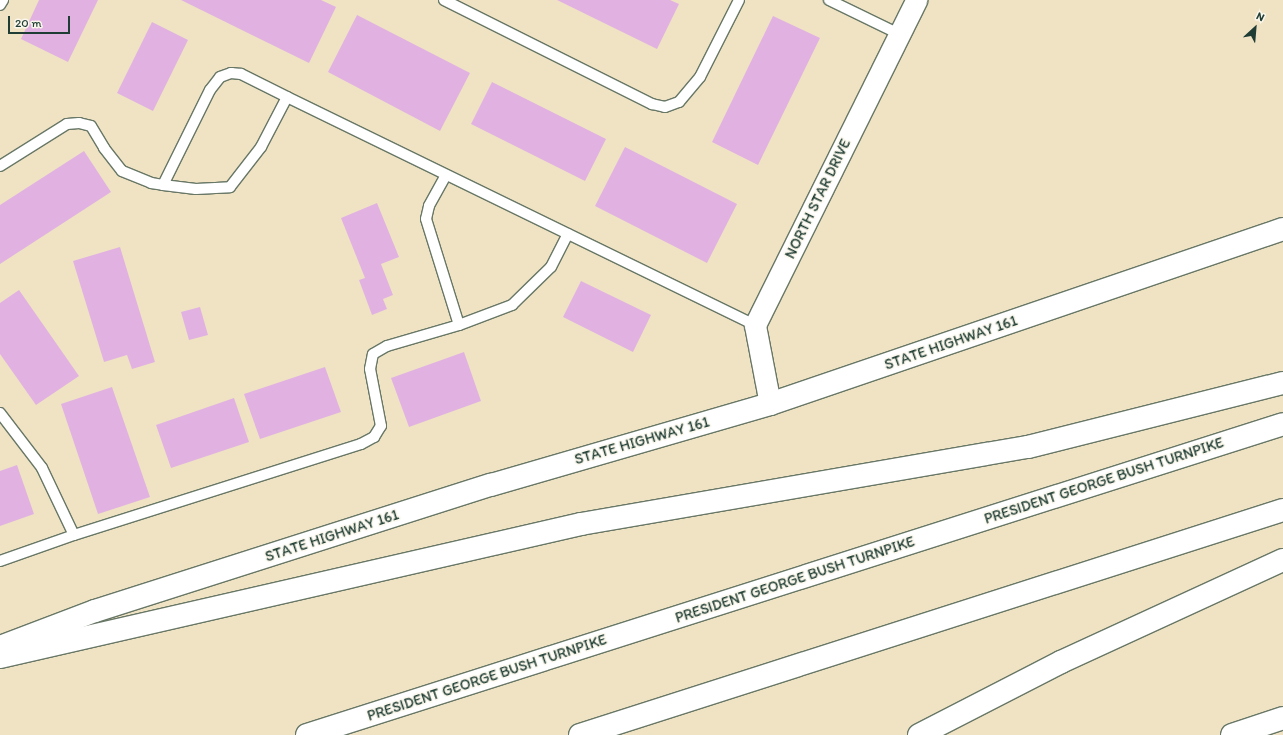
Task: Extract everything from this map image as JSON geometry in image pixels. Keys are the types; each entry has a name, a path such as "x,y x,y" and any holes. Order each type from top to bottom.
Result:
{"main road":[{"name":"STATE HIGHWAY 161","path":"0,647 95,611 491,485 770,404 1283,229"},
{"path":"0,657 581,524 1028,447 1283,383"},
{"name":"PRESIDENT GEORGE BUSH TURNPIKE","path":"307,735 1283,424"},
{"path":"580,735 1283,510"},
{"path":"919,735 1062,662 1283,560"},
{"path":"1232,735 1283,718"}],"street":[{"name":"NORTH STAR DRIVE","path":"755,324 916,0"},
{"path":"755,324 770,404"}],"lane":[{"path":"0,5 2,0"},
{"path":"444,0 652,104 664,107 679,102 700,77 739,0"},
{"path":"829,0 900,34"},
{"path":"163,184 210,90 220,78 231,72 241,74 755,324"},
{"path":"0,166 67,124 79,123 91,126 104,148 122,171 151,183 196,189 230,188 262,146 287,97"},
{"path":"446,175 429,206 426,219 459,325"},
{"path":"0,561 74,535 361,444 374,437 381,426 381,414 370,369 373,354 387,346 459,325 512,305 551,267 568,234"},
{"path":"0,413 42,468 74,535"}],"building":[{"path":"39,0 98,0 68,62 21,39"},
{"path":"181,0 321,0 336,7 309,63"},
{"path":"557,0 670,0 679,4 657,49"},
{"path":"357,15 470,73 440,131 328,72"},
{"path":"773,16 820,38 758,165 712,142"},
{"path":"152,22 188,40 153,111 117,93"},
{"path":"492,82 606,139 585,181 471,124"},
{"path":"625,147 737,204 707,263 595,206"},
{"path":"84,151 111,192 0,264 0,205"},
{"path":"377,203 399,257 381,264 393,295 383,299 387,309 372,315 359,280 365,278 341,218"},
{"path":"120,247 155,362 132,369 127,355 104,362 73,261"},
{"path":"581,281 651,315 633,352 563,317"},
{"path":"19,290 79,376 36,405 0,354 0,303"},
{"path":"200,307 208,335 189,340 181,312"},
{"path":"464,352 481,401 409,427 391,378"},
{"path":"325,367 341,412 260,439 244,394"},
{"path":"112,387 150,497 98,514 61,404"},
{"path":"234,398 249,442 171,468 156,425"},
{"path":"17,465 34,514 0,526 0,471"}]}
